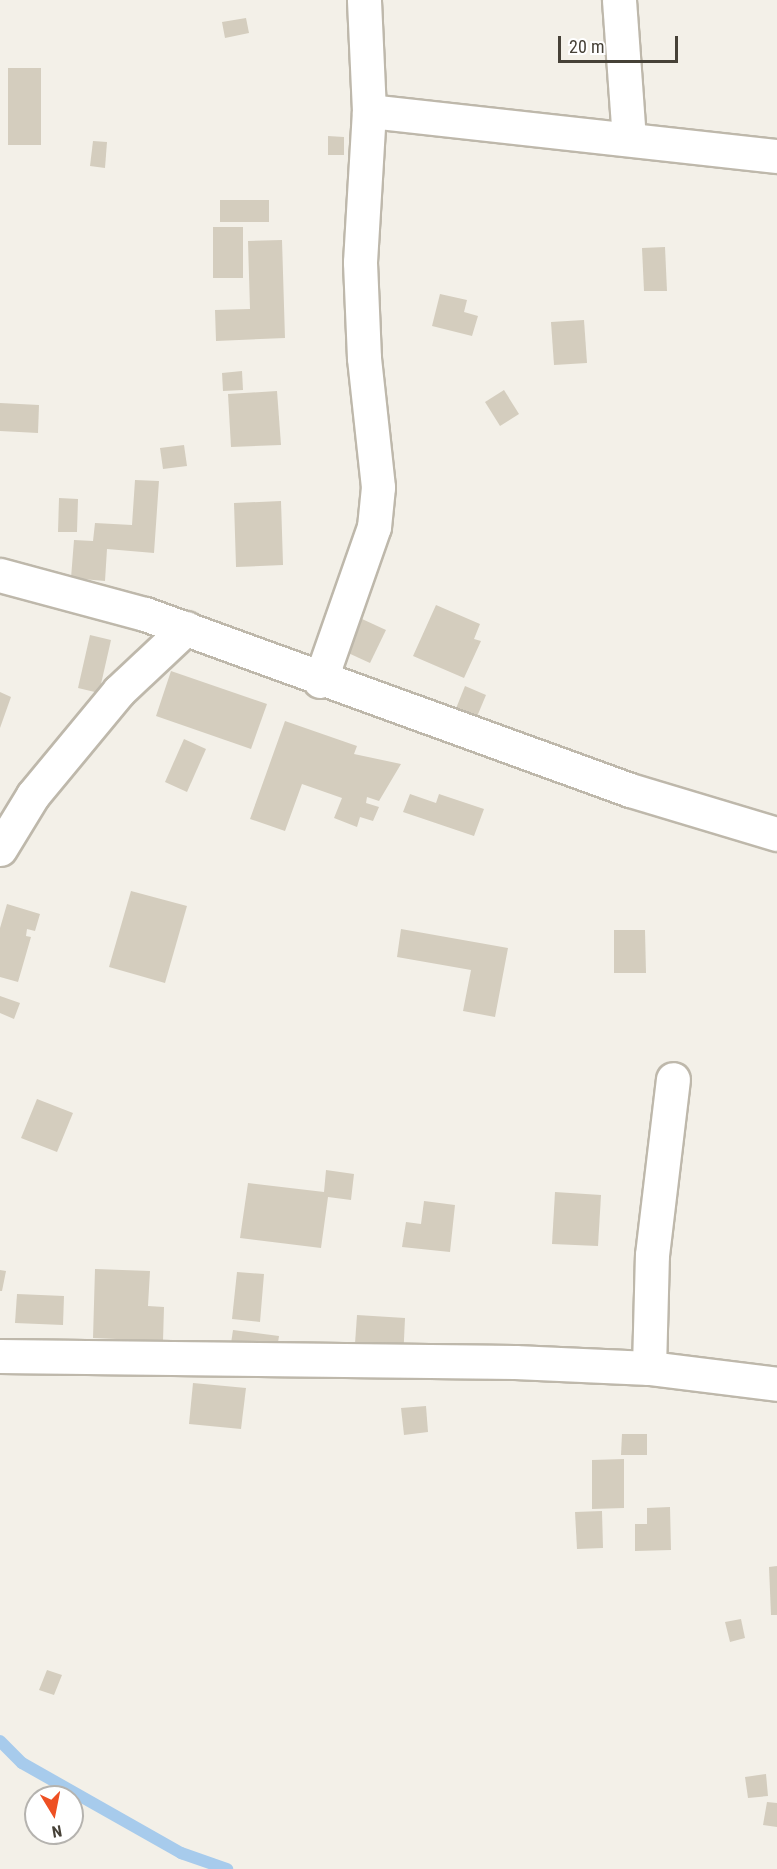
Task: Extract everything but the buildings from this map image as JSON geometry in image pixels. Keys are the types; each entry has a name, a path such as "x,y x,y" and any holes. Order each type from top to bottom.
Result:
{"street":[{"path":"320,681 374,526 378,487 361,274 369,111 364,0"},
{"path":"619,0 629,140"},
{"path":"369,111 777,156"},
{"path":"0,575 186,628 320,681 630,790 777,834"},
{"path":"0,849 33,795 119,691 186,628"},
{"path":"649,1368 652,1255 673,1079"},
{"path":"0,1356 103,1353 649,1368 777,1384"}],"waterway":[{"path":"0,1741 22,1763 181,1853 227,1869"}]}
